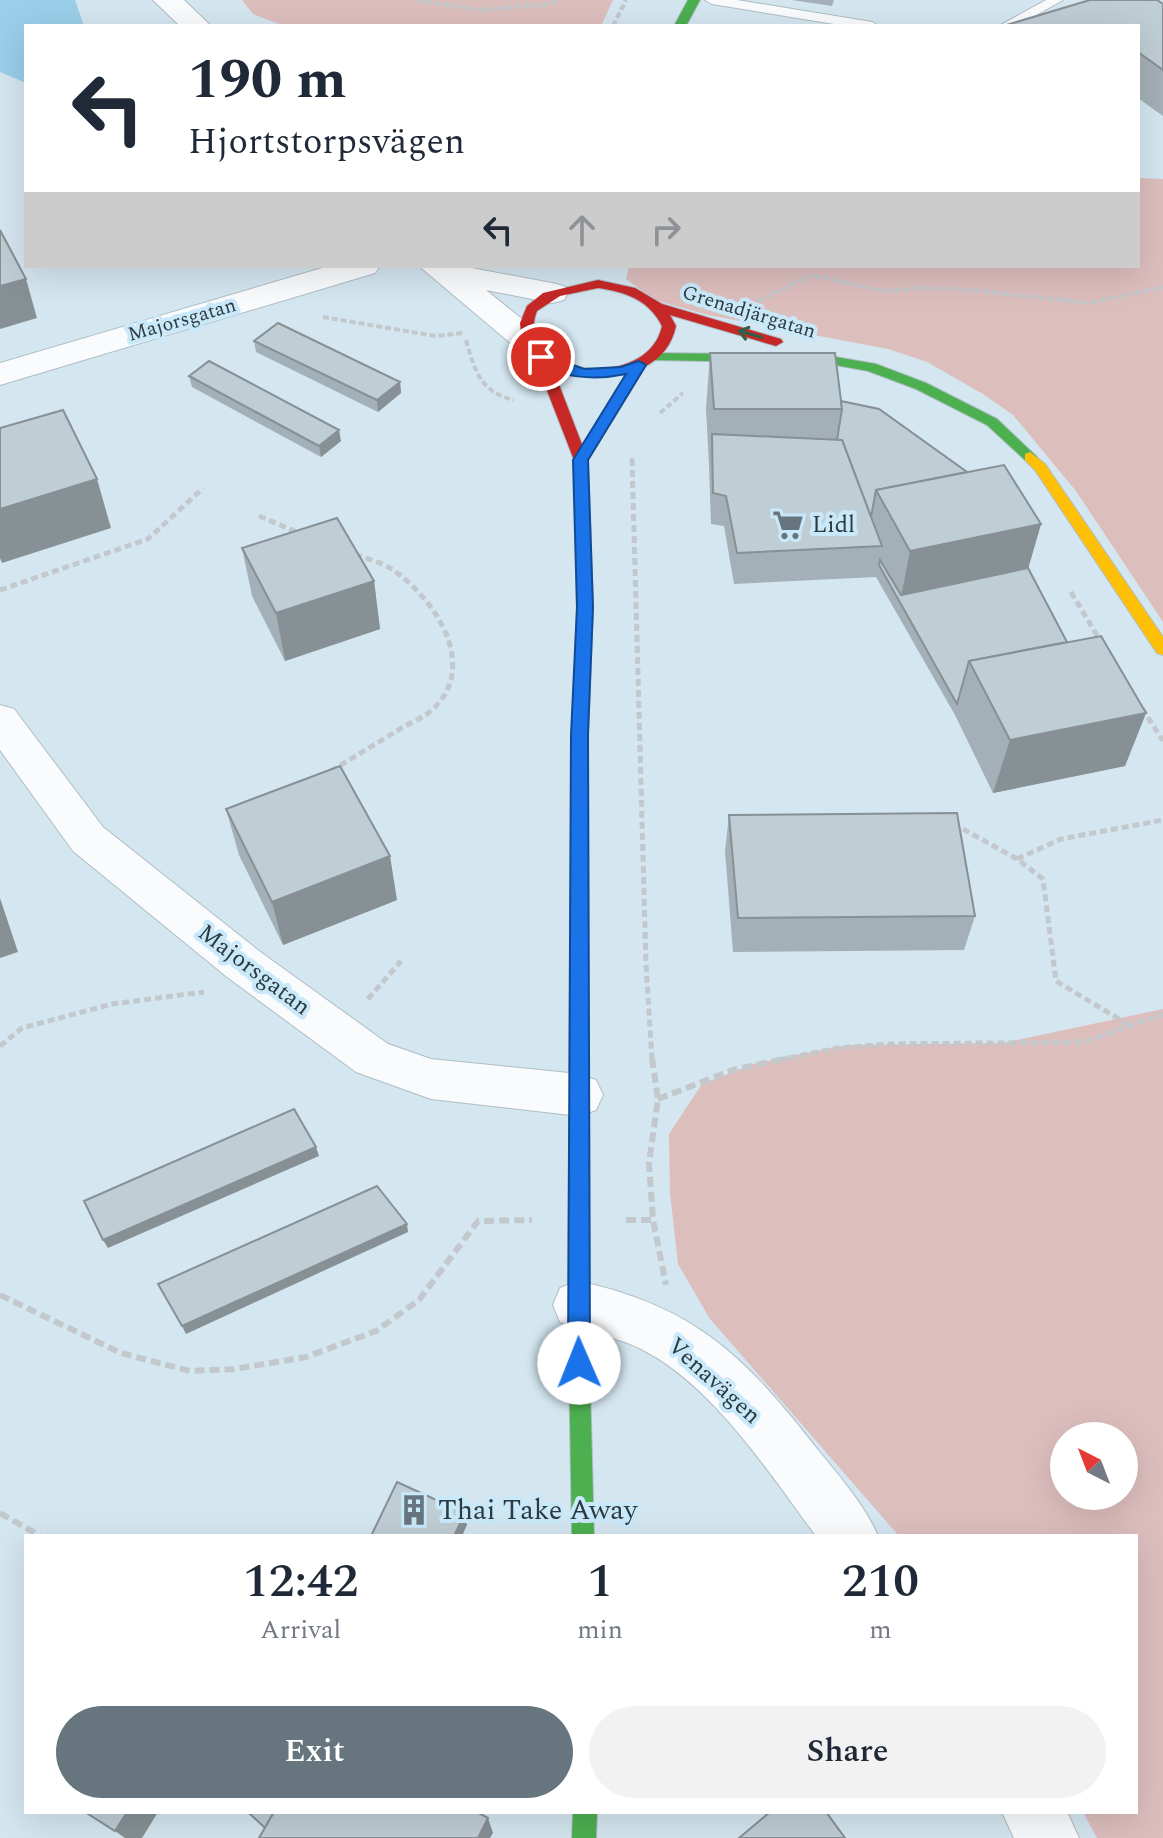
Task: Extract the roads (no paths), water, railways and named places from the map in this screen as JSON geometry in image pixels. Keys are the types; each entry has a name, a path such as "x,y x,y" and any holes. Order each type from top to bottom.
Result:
{"street":[{"path":"167,0 195,24"},
{"path":"681,24 694,0"},
{"name":"Majorsgatan","path":"0,374 357,268"},
{"path":"572,268 559,290 540,300 526,318 534,348 581,460 585,607 580,735 578,1305 583,1534"},
{"path":"628,268 628,288"},
{"path":"440,269 559,290 598,284 628,288 641,293 661,308 669,326 669,336 646,361 581,460"},
{"path":"440,269 553,365 584,373 622,371 646,361"},
{"name":"Grenadjärgatan","path":"661,308 824,359 871,367 921,386 992,422 1040,467 1163,649"},
{"name":"Grenadjärgatan","path":"646,361 824,359"},
{"name":"Majorsgatan","path":"0,720 88,839 269,983 372,1058 431,1079 579,1095"},
{"name":"Venavägen","path":"578,1305 633,1319 677,1342 749,1406 848,1534"},
{"path":"584,1838 585,1814"},
{"path":"1033,1814 1049,1838"}],"lane":[{"path":"712,0 860,24"},
{"path":"1010,24 1056,0"}],"water":[{"path":"0,0 75,0 83,24 24,24 24,82 0,72"}],"place":[{"name":"Lidl","path":"788,525"},
{"name":"Thai Take Away","path":"414,1510"}]}
